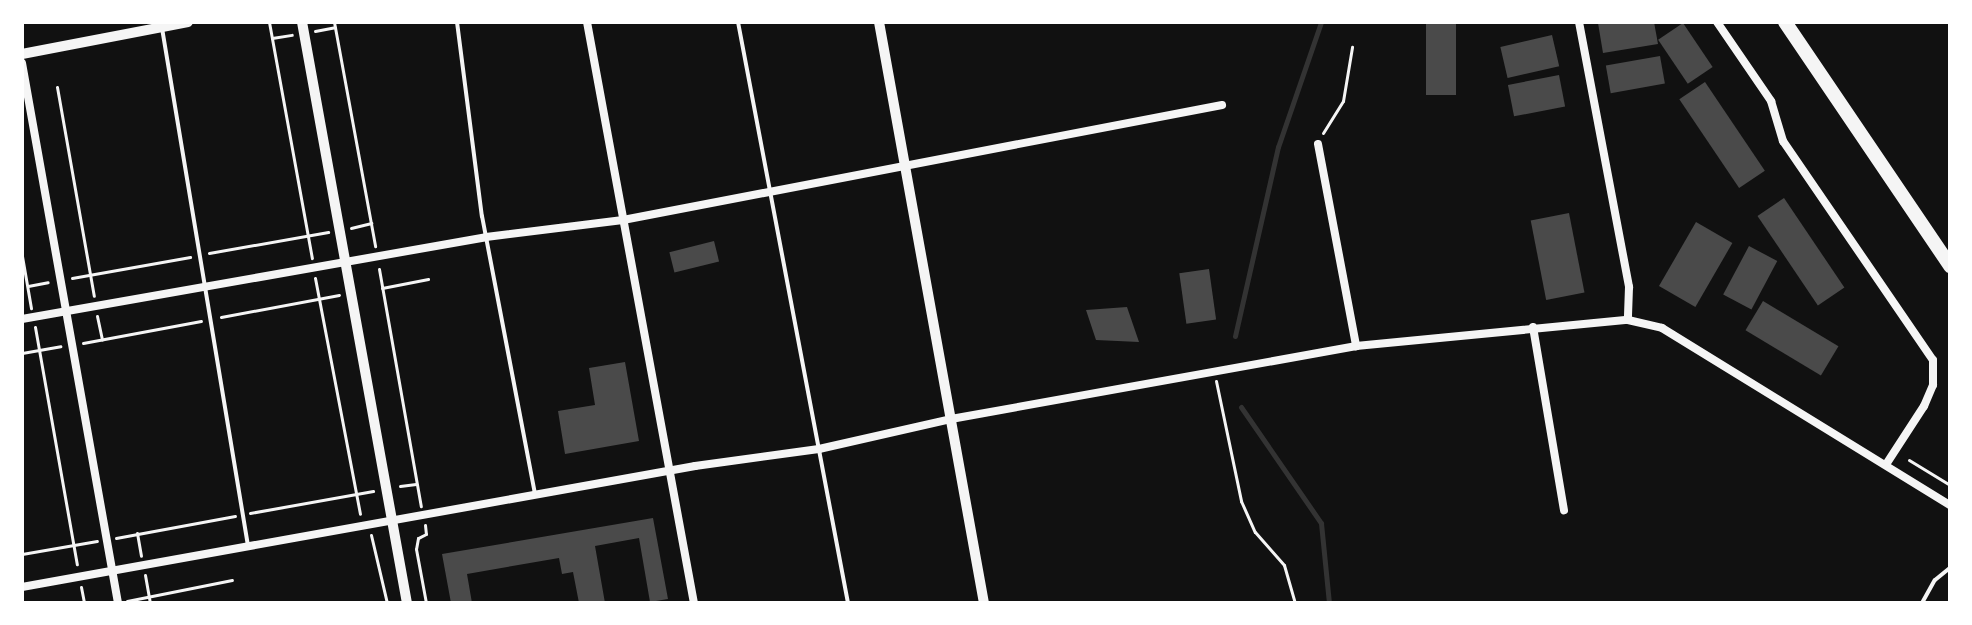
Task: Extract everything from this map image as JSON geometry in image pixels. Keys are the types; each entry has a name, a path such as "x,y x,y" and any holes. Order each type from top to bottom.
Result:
{"highway":[{"path":"1785,22 1950,266"}],"street":[{"path":"22,54 188,22"},
{"path":"302,22 407,603"},
{"path":"587,22 694,603"},
{"path":"879,22 984,603"},
{"path":"1579,22 1629,287 1628,320"},
{"path":"1717,22 1771,101 1783,141 1933,360 1933,385 1924,406 1887,463"},
{"path":"22,63 117,603"},
{"path":"22,319 486,237 623,220 1222,105"},
{"path":"1318,144 1356,346"},
{"path":"22,587 392,518 670,470 819,449 951,419 1356,346 1628,320 1662,328 1887,463 1950,505"},
{"path":"1533,327 1564,510"}],"lane":[{"path":"457,22 486,237 536,495"},
{"path":"738,22 848,603"},
{"path":"162,27 248,546"},
{"path":"1922,603 1935,580 1950,568"},
{"path":"688,603 694,603"}],"path":[{"path":"269,22 355,495 376,545 387,603"},
{"path":"334,22 423,515 426,534 418,538 416,549 426,603"},
{"path":"1318,144 1343,101 1352,47"},
{"path":"57,87 102,339"},
{"path":"22,256 78,571"},
{"path":"382,288 428,279"},
{"path":"22,353 351,293"},
{"path":"1213,371 1241,501 1255,532 1284,565 1295,603"},
{"path":"1909,460 1950,485"},
{"path":"22,554 355,495"},
{"path":"117,603 232,580"},
{"path":"80,582 84,603"}],"building":[{"path":"1426,22 1456,22 1456,95 1426,95"},
{"path":"1654,22 1658,44 1603,53 1598,23"},
{"path":"1683,23 1713,67 1688,84 1658,40"},
{"path":"1552,35 1559,66 1508,78 1500,47"},
{"path":"1660,56 1665,84 1611,93 1606,66"},
{"path":"1559,75 1565,106 1514,116 1508,85"},
{"path":"1705,82 1765,171 1739,188 1679,99"},
{"path":"1784,198 1844,288 1818,305 1757,216"},
{"path":"1569,213 1584,293 1546,300 1531,220"},
{"path":"1696,222 1732,243 1695,307 1659,286"},
{"path":"714,241 719,261 674,273 669,252"},
{"path":"1749,246 1777,261 1751,310 1723,295"},
{"path":"1209,269 1216,320 1186,324 1179,273"},
{"path":"1763,301 1838,346 1821,375 1745,330"},
{"path":"1127,307 1139,342 1096,340 1086,310"},
{"path":"625,362 639,441 565,454 558,411 595,405 589,368"},
{"path":"653,518 668,599 650,602 639,538 595,546 605,603 579,603 573,572 562,574 559,558 467,574 472,603 451,603 442,554"}],"waterway":[{"path":"1235,336 1278,147 1321,22"},
{"path":"1241,407 1321,523 1329,603"}]}
